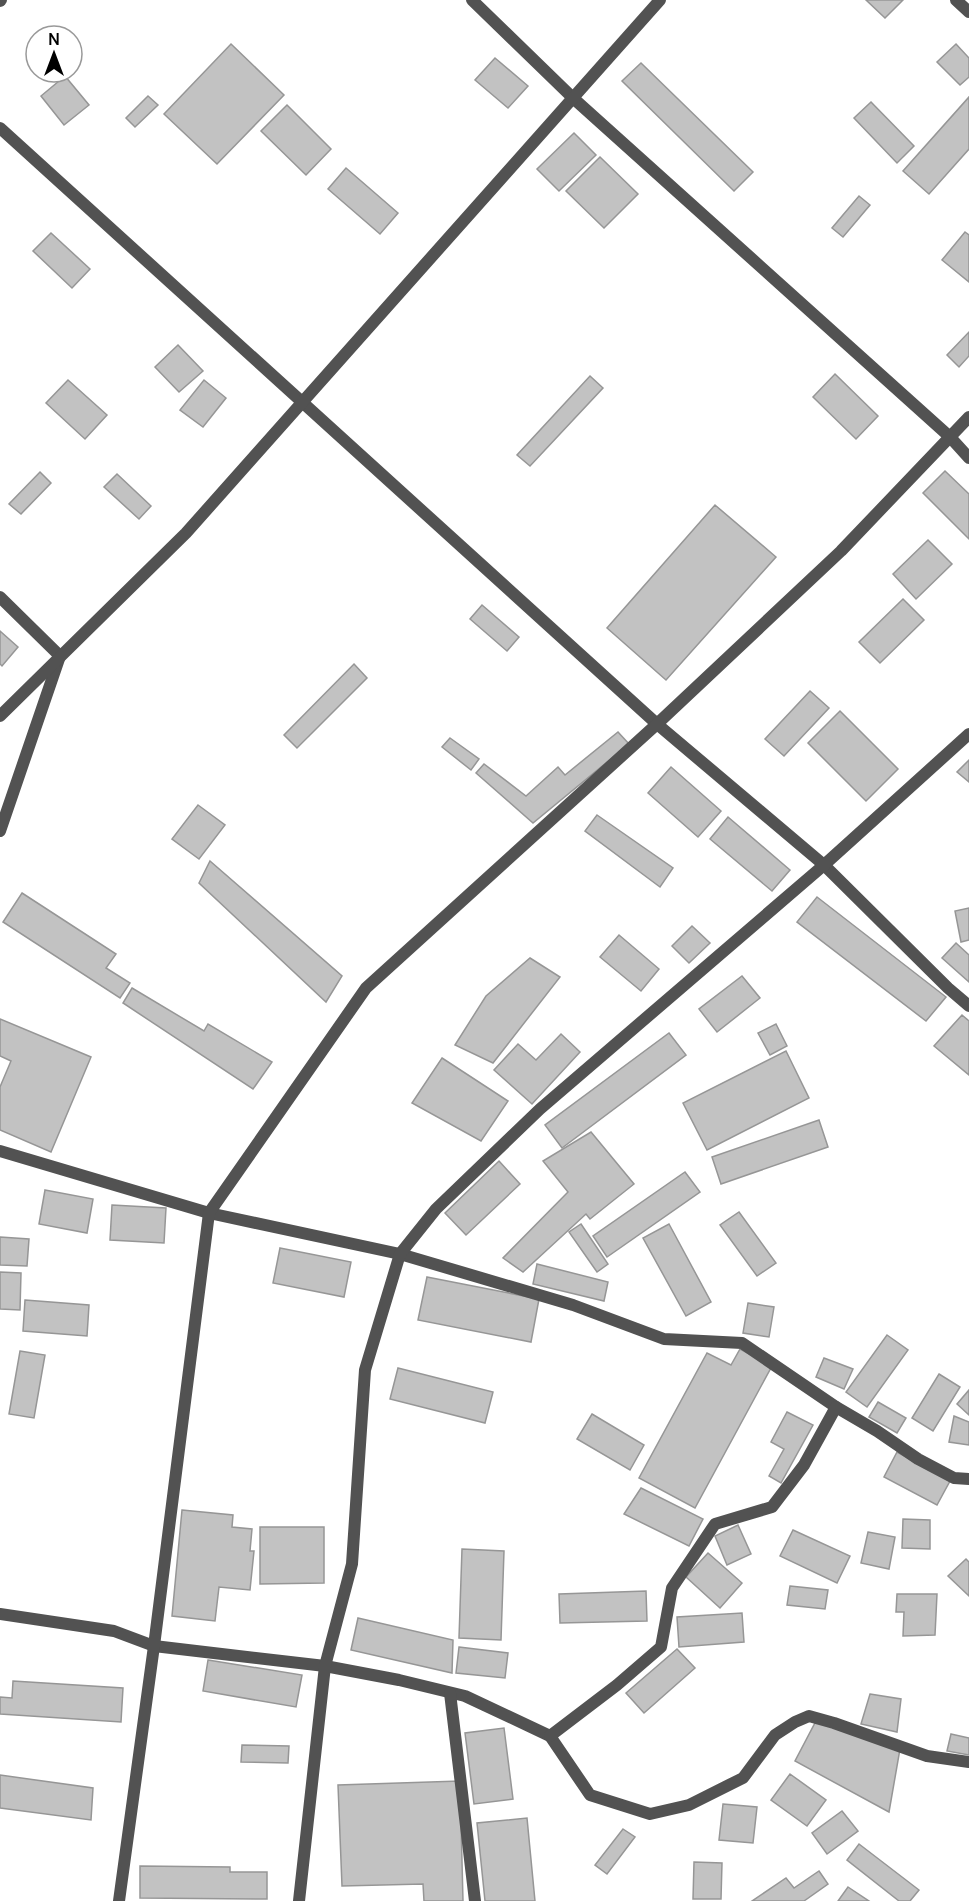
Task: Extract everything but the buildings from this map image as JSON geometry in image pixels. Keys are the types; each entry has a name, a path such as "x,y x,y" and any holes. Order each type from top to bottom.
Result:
{"street":[{"path":"472,0 573,98 950,437 969,458"},
{"path":"0,716 186,533 660,0"},
{"path":"956,0 969,12"},
{"path":"0,128 657,724 824,865 969,1006"},
{"path":"119,1901 209,1213 366,988 657,724 842,551 969,417"},
{"path":"0,597 60,656"},
{"path":"0,831 60,656"},
{"path":"299,1901 325,1666 352,1564 364,1370 400,1254 436,1209 540,1109 824,865 969,734"},
{"path":"0,1151 209,1213 400,1254 573,1305 664,1339 741,1343 918,1459 954,1478 969,1479"},
{"path":"550,1736 662,1647 672,1588 715,1524 772,1507 804,1465 836,1407"},
{"path":"0,1614 114,1631 154,1646 325,1666 399,1680 465,1696 550,1736 590,1795 650,1814 689,1805 743,1778 775,1735 809,1716 927,1756 969,1762"},
{"path":"450,1693 475,1901"}]}
